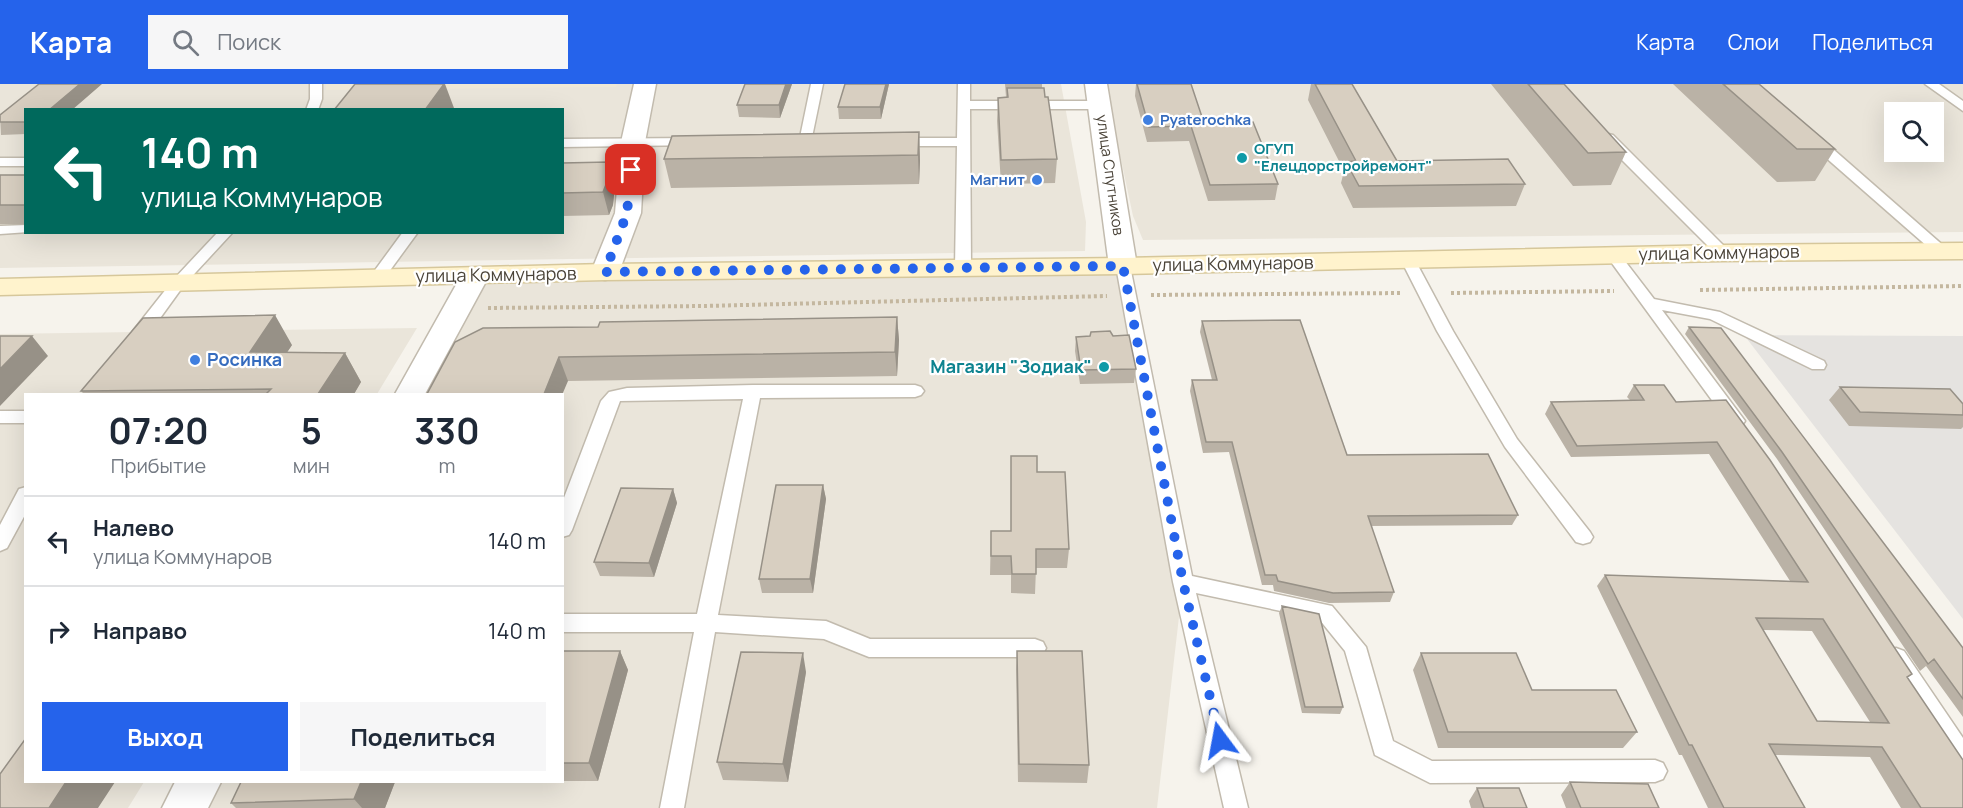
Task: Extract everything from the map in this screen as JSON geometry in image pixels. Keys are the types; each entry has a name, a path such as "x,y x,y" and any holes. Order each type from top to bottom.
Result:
{"main road":[{"name":"улица Коммунаров","path":"0,287 605,272 1123,266 1612,255 1952,251"}],"street":[{"path":"605,272 627,213 633,142 645,84"},
{"name":"улица Спутников","path":"1097,94 1123,266"},
{"path":"411,393 475,276"},
{"path":"184,808 198,783"}],"lane":[{"path":"313,108 316,99 316,84"},
{"path":"805,142 817,84"},
{"path":"963,267 964,84"},
{"path":"1931,84 1963,107"},
{"path":"964,105 1097,94"},
{"path":"1596,126 1723,253"},
{"path":"1802,129 1952,251"},
{"path":"564,143 713,142"},
{"path":"884,142 963,142"},
{"path":"0,162 24,162"},
{"path":"564,172 631,170"},
{"path":"0,230 24,229"},
{"path":"129,350 179,282 224,234"},
{"path":"378,277 410,234"},
{"path":"1612,255 1646,297 1748,437"},
{"path":"1408,260 1511,443 1583,537"},
{"path":"1123,266 1183,582 1236,808"},
{"path":"1646,297 1714,315 1818,365"},
{"path":"672,808 706,623 753,391"},
{"path":"564,525 610,401 615,396 627,393 915,391"},
{"path":"0,417 24,417"},
{"path":"0,543 24,498"},
{"path":"1183,582 1325,612 1355,647 1383,748 1430,772 1655,771"},
{"path":"564,623 706,623 826,630 868,648 1035,648"},
{"path":"1885,641 1963,758"}],"path":[{"path":"458,308 704,306 1129,295 1425,293 1646,297 1963,286"}],"shaded area":[{"path":"0,84 1061,84 1086,222 1085,251 0,268"},
{"path":"326,84 617,84 616,87 326,90"},
{"path":"1105,84 1963,84 1963,232 1143,240 1133,216"},
{"path":"1123,266 1183,582 1157,808 184,808 198,783 564,783 564,393 411,393 475,276"},
{"path":"417,328 378,393 24,393 24,783 143,783 128,808 0,808 0,334"},
{"path":"1744,335 1963,336 1963,619"}],"building":[{"path":"39,84 80,84 51,108 24,108 24,122 0,122 0,115"},
{"path":"355,84 444,84 426,108 336,108"},
{"path":"745,84 786,84 779,105 737,105"},
{"path":"845,84 886,84 880,107 838,107"},
{"path":"1137,84 1191,84 1204,123 1253,122 1278,184 1210,185 1191,126 1149,127"},
{"path":"1315,84 1352,84 1397,161 1508,159 1525,184 1359,186 1346,162 1356,161"},
{"path":"1528,84 1564,84 1626,152 1588,153"},
{"path":"1723,84 1759,84 1835,149 1797,149"},
{"path":"1007,88 1044,88 1045,97 1048,97 1057,159 1001,160 998,98 1008,97"},
{"path":"919,132 918,155 664,159 672,136"},
{"path":"609,162 607,182 603,192 564,193 564,163"},
{"path":"0,175 24,175 24,205 0,205"},
{"path":"275,315 250,352 345,353 319,393 267,393 271,389 81,391 143,318"},
{"path":"897,317 895,352 559,357 544,393 428,393 455,342 483,328 598,327 600,322"},
{"path":"1300,320 1347,455 1488,454 1518,515 1368,516 1394,592 1333,593 1278,581 1276,575 1265,575 1232,442 1206,442 1192,380 1217,380 1202,321"},
{"path":"1689,327 1721,328 1963,648 1963,699 1934,659 1928,664 1782,452"},
{"path":"1110,331 1113,336 1129,335 1136,369 1081,370 1076,337 1090,336 1091,332"},
{"path":"0,336 32,336 0,369"},
{"path":"1634,385 1664,385 1676,402 1726,400 1770,460 1912,674 1907,677 1963,760 1963,808 1921,808 1882,747 1769,744 1805,808 1724,808 1692,745 1689,745 1605,575 1808,582 1717,442 1577,446 1551,402 1644,400","holes":["1756,618 1823,619 1889,723 1817,721"]},
{"path":"1840,387 1950,389 1963,404 1963,415 1860,412"},
{"path":"1011,456 1037,456 1037,472 1065,472 1069,549 1036,549 1036,574 1012,574 1011,556 991,556 991,531 1011,531"},
{"path":"776,485 823,485 810,579 759,579"},
{"path":"621,488 673,489 649,563 594,562"},
{"path":"1282,606 1319,614 1343,707 1305,707"},
{"path":"564,651 620,651 589,763 564,763"},
{"path":"1017,651 1082,651 1089,765 1019,764"},
{"path":"741,652 803,653 783,764 717,762"},
{"path":"1421,653 1516,653 1532,690 1616,690 1637,732 1448,732"},
{"path":"24,741 24,783 65,783 49,808 0,808 0,774"},
{"path":"1570,782 1648,784 1659,808 1581,808"},
{"path":"241,783 361,783 354,799 231,803"},
{"path":"1477,788 1519,788 1527,808 1484,808"}],"place":[{"name":"Pyaterochka","path":"1148,120"},
{"name":"ОГУП \"Елецдорстройремонт\"","path":"1242,158"},
{"name":"Магнит","path":"1037,180"},
{"name":"Росинка","path":"195,360"},
{"name":"Магазин \"Зодиак\"","path":"1104,367"}],"route":[{"path":"631,170 627,213 605,272 1123,266 1183,582 1220,740"}]}
